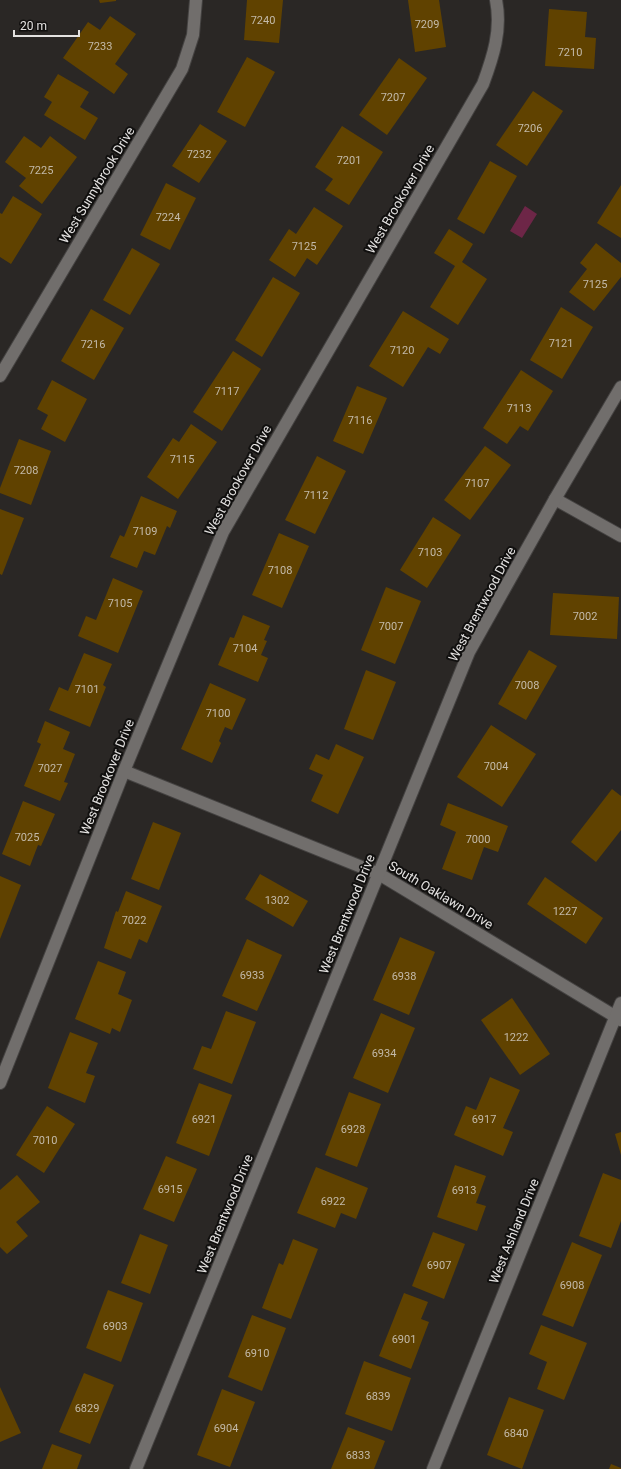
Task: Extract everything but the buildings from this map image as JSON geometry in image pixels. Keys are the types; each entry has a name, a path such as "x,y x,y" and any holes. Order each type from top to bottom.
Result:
{"street":[{"name":"West Sunnybrook Drive","path":"0,376 182,69 193,35 196,0"},
{"name":"West Brookover Drive","path":"0,1083 124,771 223,532 483,84 493,57 498,30 496,0"},
{"name":"West Brentwood Drive","path":"136,1469 469,652 555,499 621,387"},
{"path":"555,499 621,536"},
{"name":"South Oaklawn Drive","path":"124,771 379,874 618,1019"},
{"name":"West Ashland Drive","path":"432,1469 618,1019 621,1003"}],"shaded area":[{"path":"525,206 537,214 522,238 510,231"}]}
